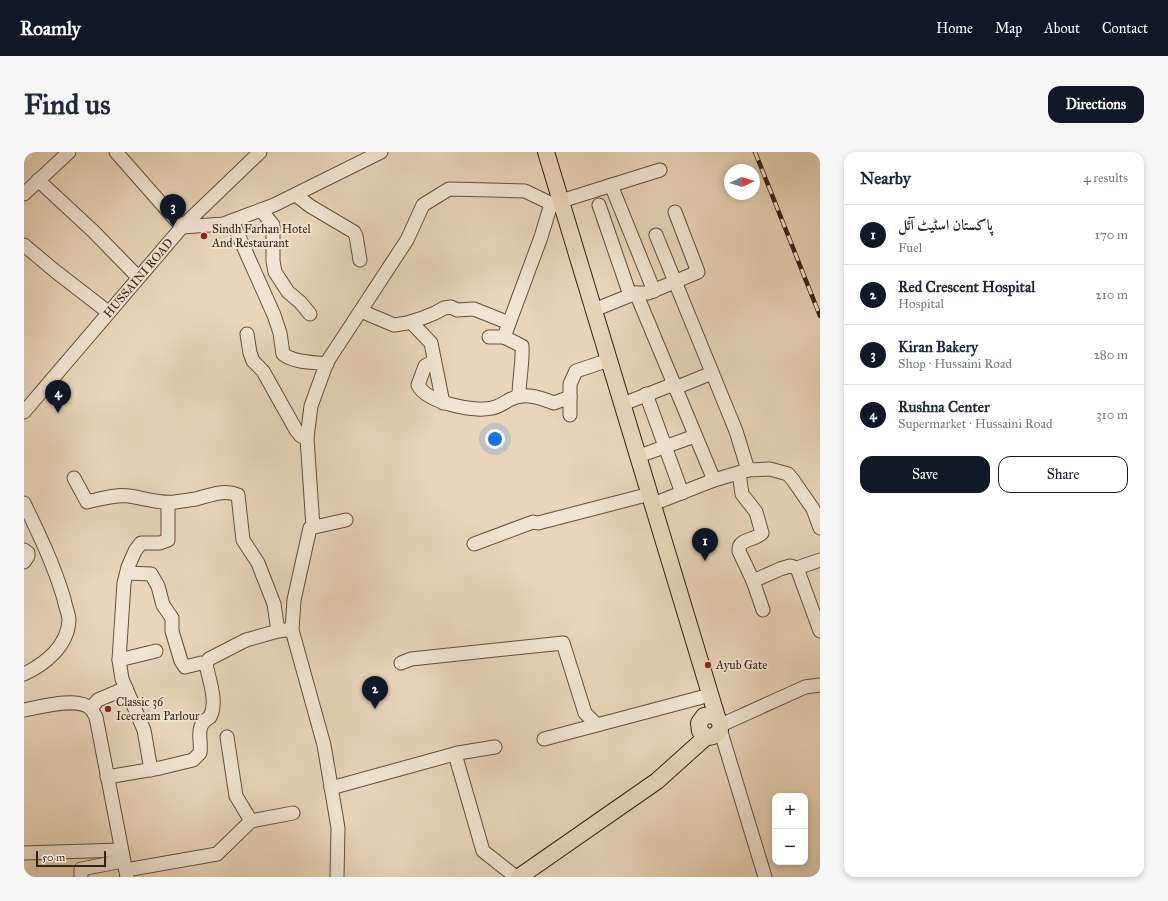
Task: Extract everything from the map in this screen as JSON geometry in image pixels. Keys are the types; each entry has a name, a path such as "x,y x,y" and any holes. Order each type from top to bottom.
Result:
{"main road":[{"path":"546,152 556,203 594,310 719,724"},
{"path":"518,877 657,781 706,737 700,731 699,723 704,716 708,715 719,724"}],"street":[{"path":"24,194 69,152"},
{"path":"116,152 182,227 223,224 232,221 296,195 381,152"},
{"name":"HUSSAINI ROAD","path":"24,412 182,227 260,152"},
{"path":"313,527 307,438 311,406 327,364 407,240 422,205 449,189 525,191 556,203 660,170"},
{"path":"38,180 138,277"},
{"path":"611,186 654,291"},
{"path":"296,195 310,206 354,232 360,260"},
{"path":"504,337 541,237 556,203"},
{"path":"599,205 633,294 675,386 714,480"},
{"path":"261,210 274,225 273,261 275,272 288,292 300,302 310,314"},
{"path":"594,310 633,294 654,291 698,272 675,212"},
{"path":"232,221 274,316 282,342 283,354 296,360 327,364"},
{"path":"656,235 736,431 744,472 742,494 756,512 762,533 758,537 741,544 739,546 739,551 764,610"},
{"path":"24,245 108,312"},
{"path":"360,311 394,325 411,322 435,314 444,308 451,307 457,310 474,309 509,323"},
{"path":"411,322 431,344 443,403"},
{"path":"247,334 253,361 263,371 296,430 301,436 307,438"},
{"path":"489,337 504,337 522,346 519,380 520,396"},
{"path":"570,415 570,384 576,371 609,360"},
{"path":"434,361 425,366 418,385 420,389 443,403 487,409 494,408 514,397 520,396 537,396 554,403 570,397"},
{"path":"622,404 646,394 712,373"},
{"path":"646,394 682,493"},
{"path":"639,456 695,436"},
{"path":"474,544 533,522 538,523 682,493 714,480 744,472 770,469 788,474 813,509 820,528"},
{"path":"74,478 87,502 118,496 130,496 139,499 168,503 195,499 220,492 238,495 243,540 258,563 274,604 278,631"},
{"path":"24,503 53,564 69,619 67,631 59,647 50,659 24,674"},
{"path":"151,770 144,730 126,688 121,673 119,660 126,572 135,551 141,543 160,543 168,540 168,503"},
{"path":"337,877 338,828 324,745 292,630 294,600 299,571 310,528 346,520"},
{"path":"24,550 28,553 28,556 24,562"},
{"path":"753,582 780,569 790,566 797,568 820,560"},
{"path":"797,568 820,631"},
{"path":"126,572 151,574 158,586 164,605 172,618 172,631 185,667 201,663 206,664"},
{"path":"107,777 151,770 193,760 200,753 202,744 199,729 203,720 210,717 213,709 212,693 206,664 209,659 246,640 278,631 292,630"},
{"path":"401,663 411,659 563,643 585,713 597,725"},
{"path":"119,660 156,651"},
{"path":"765,877 719,724 805,687 820,685"},
{"path":"91,708 98,700 126,688"},
{"path":"544,739 710,695"},
{"path":"24,710 75,702 84,704 91,708 96,717 124,864"},
{"path":"227,737 236,796 251,821"},
{"path":"331,788 455,754 495,747"},
{"path":"455,754 483,851 518,877"},
{"path":"82,877 81,869 217,854 251,821 293,813"},
{"path":"24,853 124,864"}],"railway":[{"path":"755,152 820,316"}],"place":[{"name":"Kiran Bakery","path":"173,227"},
{"name":"Sindh Farhan Hotel And Restaurant","path":"204,236"},
{"name":"Rushna Center","path":"58,413"},
{"name":"پاکستان اسٹیٹ آئل","path":"705,561"},
{"name":"Ayub Gate","path":"708,665"},
{"name":"Classic 36 Icecream Parlour","path":"108,709"},
{"name":"Red Crescent Hospital","path":"375,709"}]}
